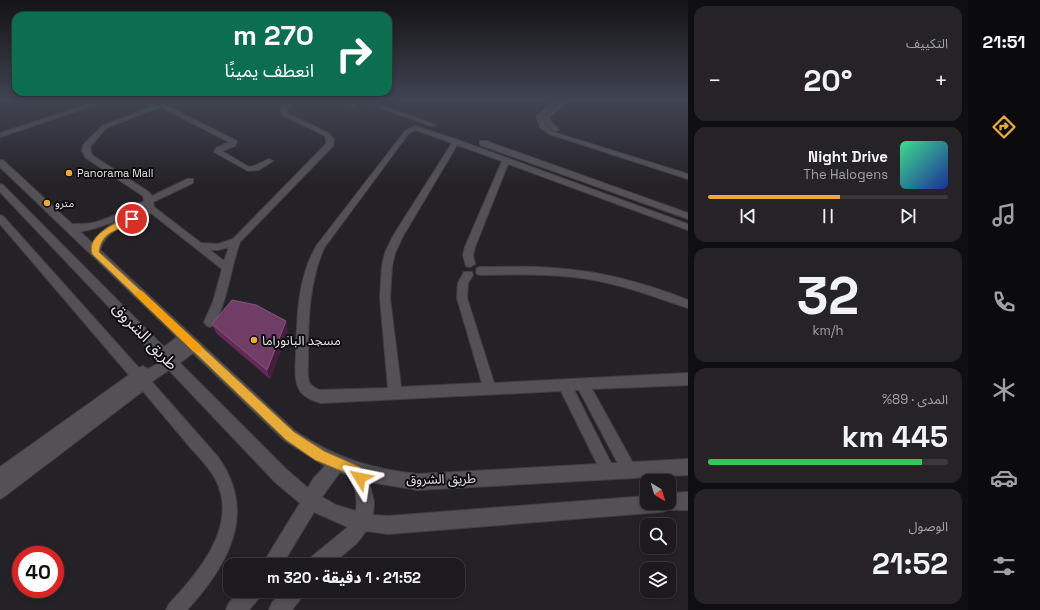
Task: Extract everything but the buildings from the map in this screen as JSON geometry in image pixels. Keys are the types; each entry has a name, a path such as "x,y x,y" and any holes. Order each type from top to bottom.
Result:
{"street":[{"path":"0,135 21,127"},
{"path":"104,127 97,132 86,149 89,156 146,194 150,204 227,268"},
{"path":"206,127 232,141 233,143 218,152 246,168 256,168 269,161"},
{"path":"210,322 219,305 227,268 236,241 330,144 330,139 326,134 312,127"},
{"path":"439,127 688,216"},
{"path":"545,127 560,137 676,171 688,173"},
{"path":"553,127 573,136 676,171 688,177"},
{"path":"688,227 456,141 421,129 408,130 320,247 313,264 302,327 303,382 305,388 315,395 328,398 688,379"},
{"path":"395,394 384,298 387,266 390,253 398,236 456,141"},
{"path":"490,389 462,298 463,283 469,269 468,255 470,247 506,160"},
{"name":"طريق الشروق","path":"0,162 290,436 320,456 337,464 355,471 383,478 418,482 688,467"},
{"path":"95,252 99,239 108,231 190,181"},
{"name":"طريق الشروق","path":"0,187 281,476 310,501 337,515 361,522 388,525 640,505"},
{"path":"70,228 96,226 150,204"},
{"path":"0,218 220,470 229,492 229,520 220,550 202,580 175,610"},
{"path":"201,246 218,247 236,241"},
{"path":"469,269 477,266 481,270 547,271 582,274 636,286 688,304"},
{"path":"0,476 141,378 153,372 167,358 189,341"},
{"path":"0,491 141,378"},
{"path":"582,384 628,470"},
{"path":"565,385 608,471"},
{"path":"276,558 322,481 337,464"},
{"path":"325,558 355,532 364,514 366,495 360,478 355,471"},
{"path":"676,502 688,501"},
{"path":"236,610 246,598"},
{"path":"279,610 288,598"}],"slow traffic":[{"path":"139,294 197,349"}],"place":[{"name":"Panorama Mall","path":"69,173"},
{"name":"مترو","path":"47,203"},
{"name":"مسجد البانوراما","path":"254,340"}],"route":[{"path":"132,219 113,228 103,235 96,244 95,252 290,436 320,456 355,471 360,478"}]}
